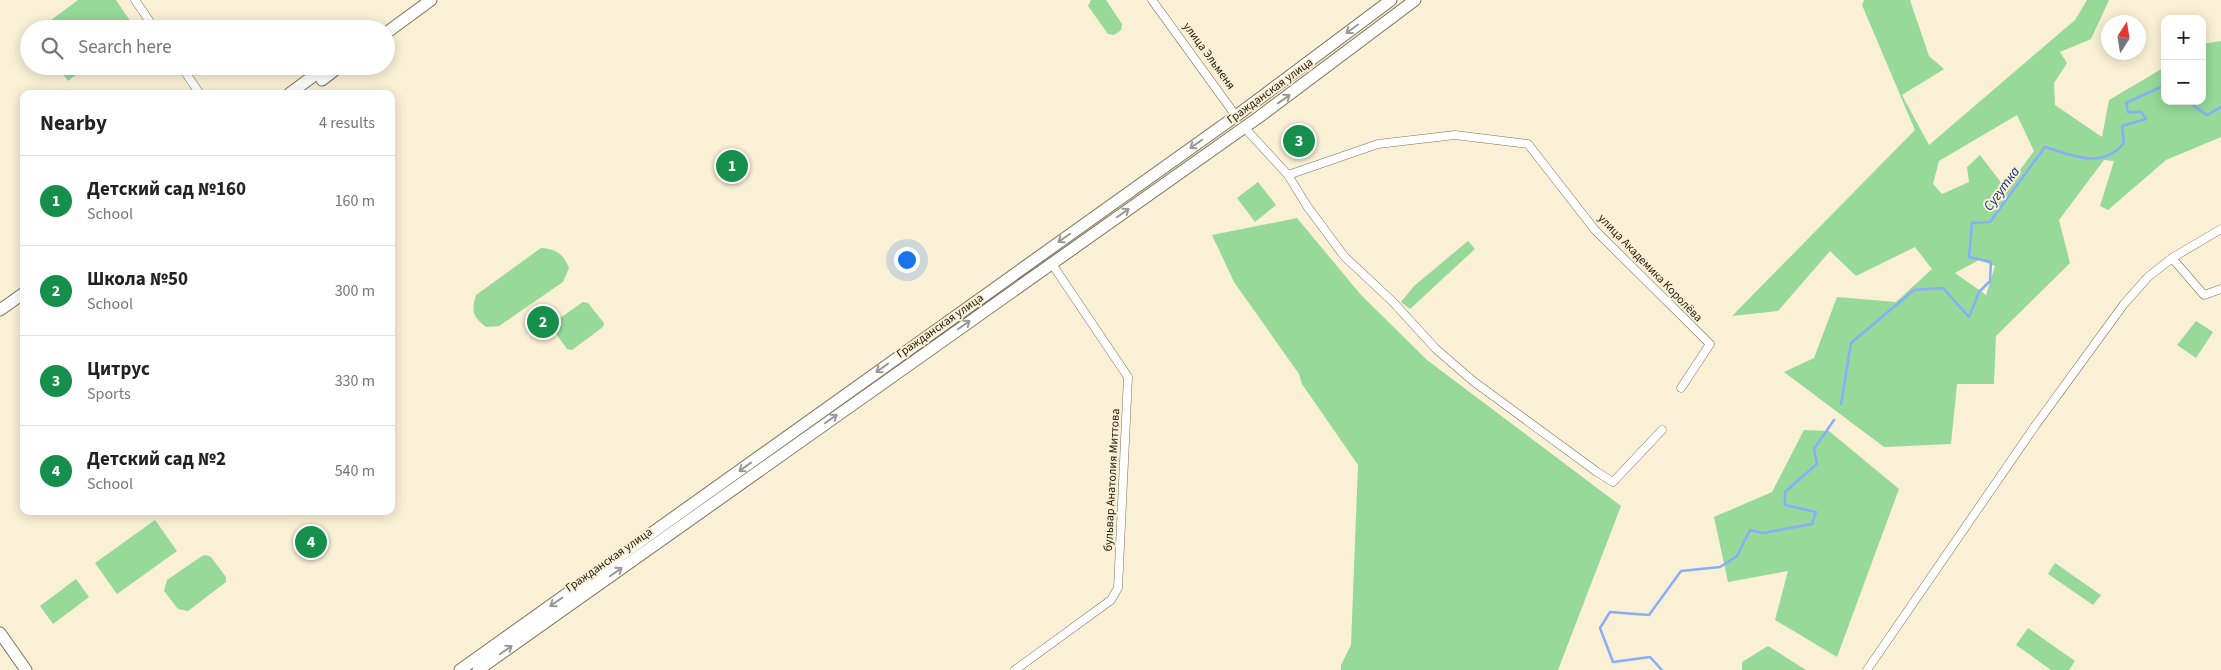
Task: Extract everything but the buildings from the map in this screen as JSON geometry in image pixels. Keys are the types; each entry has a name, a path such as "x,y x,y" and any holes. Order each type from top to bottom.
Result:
{"main road":[{"path":"395,23 415,6 431,0"},
{"name":"Гражданская улица","path":"478,670 1236,116 1391,0"},
{"name":"Гражданская улица","path":"460,670 788,443 1052,264 1244,127 1414,0"},
{"path":"395,21 399,19"},
{"path":"294,90 315,75"},
{"path":"307,90 328,75"},
{"name":"улица Эльменя","path":"1236,116 1244,127"},
{"path":"2,304 20,291"},
{"path":"0,633 26,670"}],"street":[{"path":"135,0 149,20"},
{"name":"улица Эльменя","path":"1152,0 1236,116"},
{"path":"187,75 197,90"},
{"path":"1244,127 1288,175 1307,206 1344,256 1456,368 1612,482 1662,430"},
{"name":"улица Академика Королёва","path":"1288,175 1378,144 1455,135 1528,144 1596,230 1710,344 1681,388"},
{"path":"1867,670 2035,426 2124,304 2148,277 2172,258 2221,229"},
{"path":"2172,258 2204,294 2221,288"},
{"name":"бульвар Анатолия Миттова","path":"1015,670 1111,600 1116,594 1118,583 1128,377 1052,264"}],"green space":[{"path":"78,0 116,0 130,20 51,20"},
{"path":"1091,0 1106,0 1122,24 1121,30 1114,35 1108,34 1088,6"},
{"path":"1864,0 1910,0 1929,56 1944,69 1902,95 1929,145 2075,20 2087,0 2109,0 2091,39 2060,52 2067,63 2054,83 2055,105 2102,137 2109,100 2161,69 2161,105 2206,105 2206,43 2221,41 2221,137 2166,160 2108,210 2100,206 2114,161 2104,160 2059,220 2070,263 1996,336 1994,384 1957,384 1951,444 1884,447 1784,372 1814,358 1837,297 1896,302 1932,269 1915,247 1856,276 1830,251 1778,311 1732,316 1915,130 1862,5","holes":["2017,115 2034,151 2006,189 1980,155 1967,167 1969,182 1942,194 1933,184 1939,161","1979,260 1995,266 1986,295 1955,273"]},
{"path":"64,75 76,75 68,81"},
{"path":"1258,182 1276,205 1255,222 1237,198"},
{"path":"1297,218 1361,295 1427,360 1621,506 1558,670 1341,670 1341,665 1351,645 1358,465 1302,384 1299,374 1234,282 1212,235"},
{"path":"1468,241 1475,249 1410,309 1401,302 1414,286"},
{"path":"541,248 555,251 564,259 569,268 563,282 499,326 486,327 478,320 474,313 476,295"},
{"path":"583,302 588,303 604,323 603,327 572,350 567,349 552,328 553,323"},
{"path":"2196,321 2213,332 2196,358 2177,345"},
{"path":"1804,430 1829,431 1899,489 1837,657 1775,620 1788,571 1728,582 1714,517 1772,492"},
{"path":"155,520 177,551 117,594 95,563"},
{"path":"206,555 211,557 226,577 226,582 188,611 178,609 164,591 167,580"},
{"path":"2055,563 2101,595 2093,605 2048,574"},
{"path":"76,579 89,597 53,624 40,606"},
{"path":"2028,628 2075,661 2069,670 2051,670 2016,645"},
{"path":"1768,646 1806,670 1742,670 1742,662"}],"waterway":[{"name":"Сугутка","path":"1841,404 1851,343 1914,290 1943,288 1969,317 1979,292 1990,281 1991,262 1969,257 1972,223 1990,222 2045,147 2086,158 2106,156 2124,143 2122,126 2146,119 2141,112 2128,112 2126,103 2161,87"},
{"name":"Сугутка","path":"2194,105 2207,115 2221,107"},
{"name":"Сугутка","path":"1662,670 1650,657 1613,662 1600,628 1610,612 1649,615 1681,571 1720,567 1737,556 1750,530 1763,533 1812,524 1816,512 1785,505 1785,492 1817,464 1814,449 1834,420"}],"place":[{"name":"Цитрус","path":"1299,141"},
{"name":"Детский сад №160","path":"732,166"},
{"name":"Школа №50","path":"543,322"},
{"name":"Детский сад №2","path":"311,542"}]}
